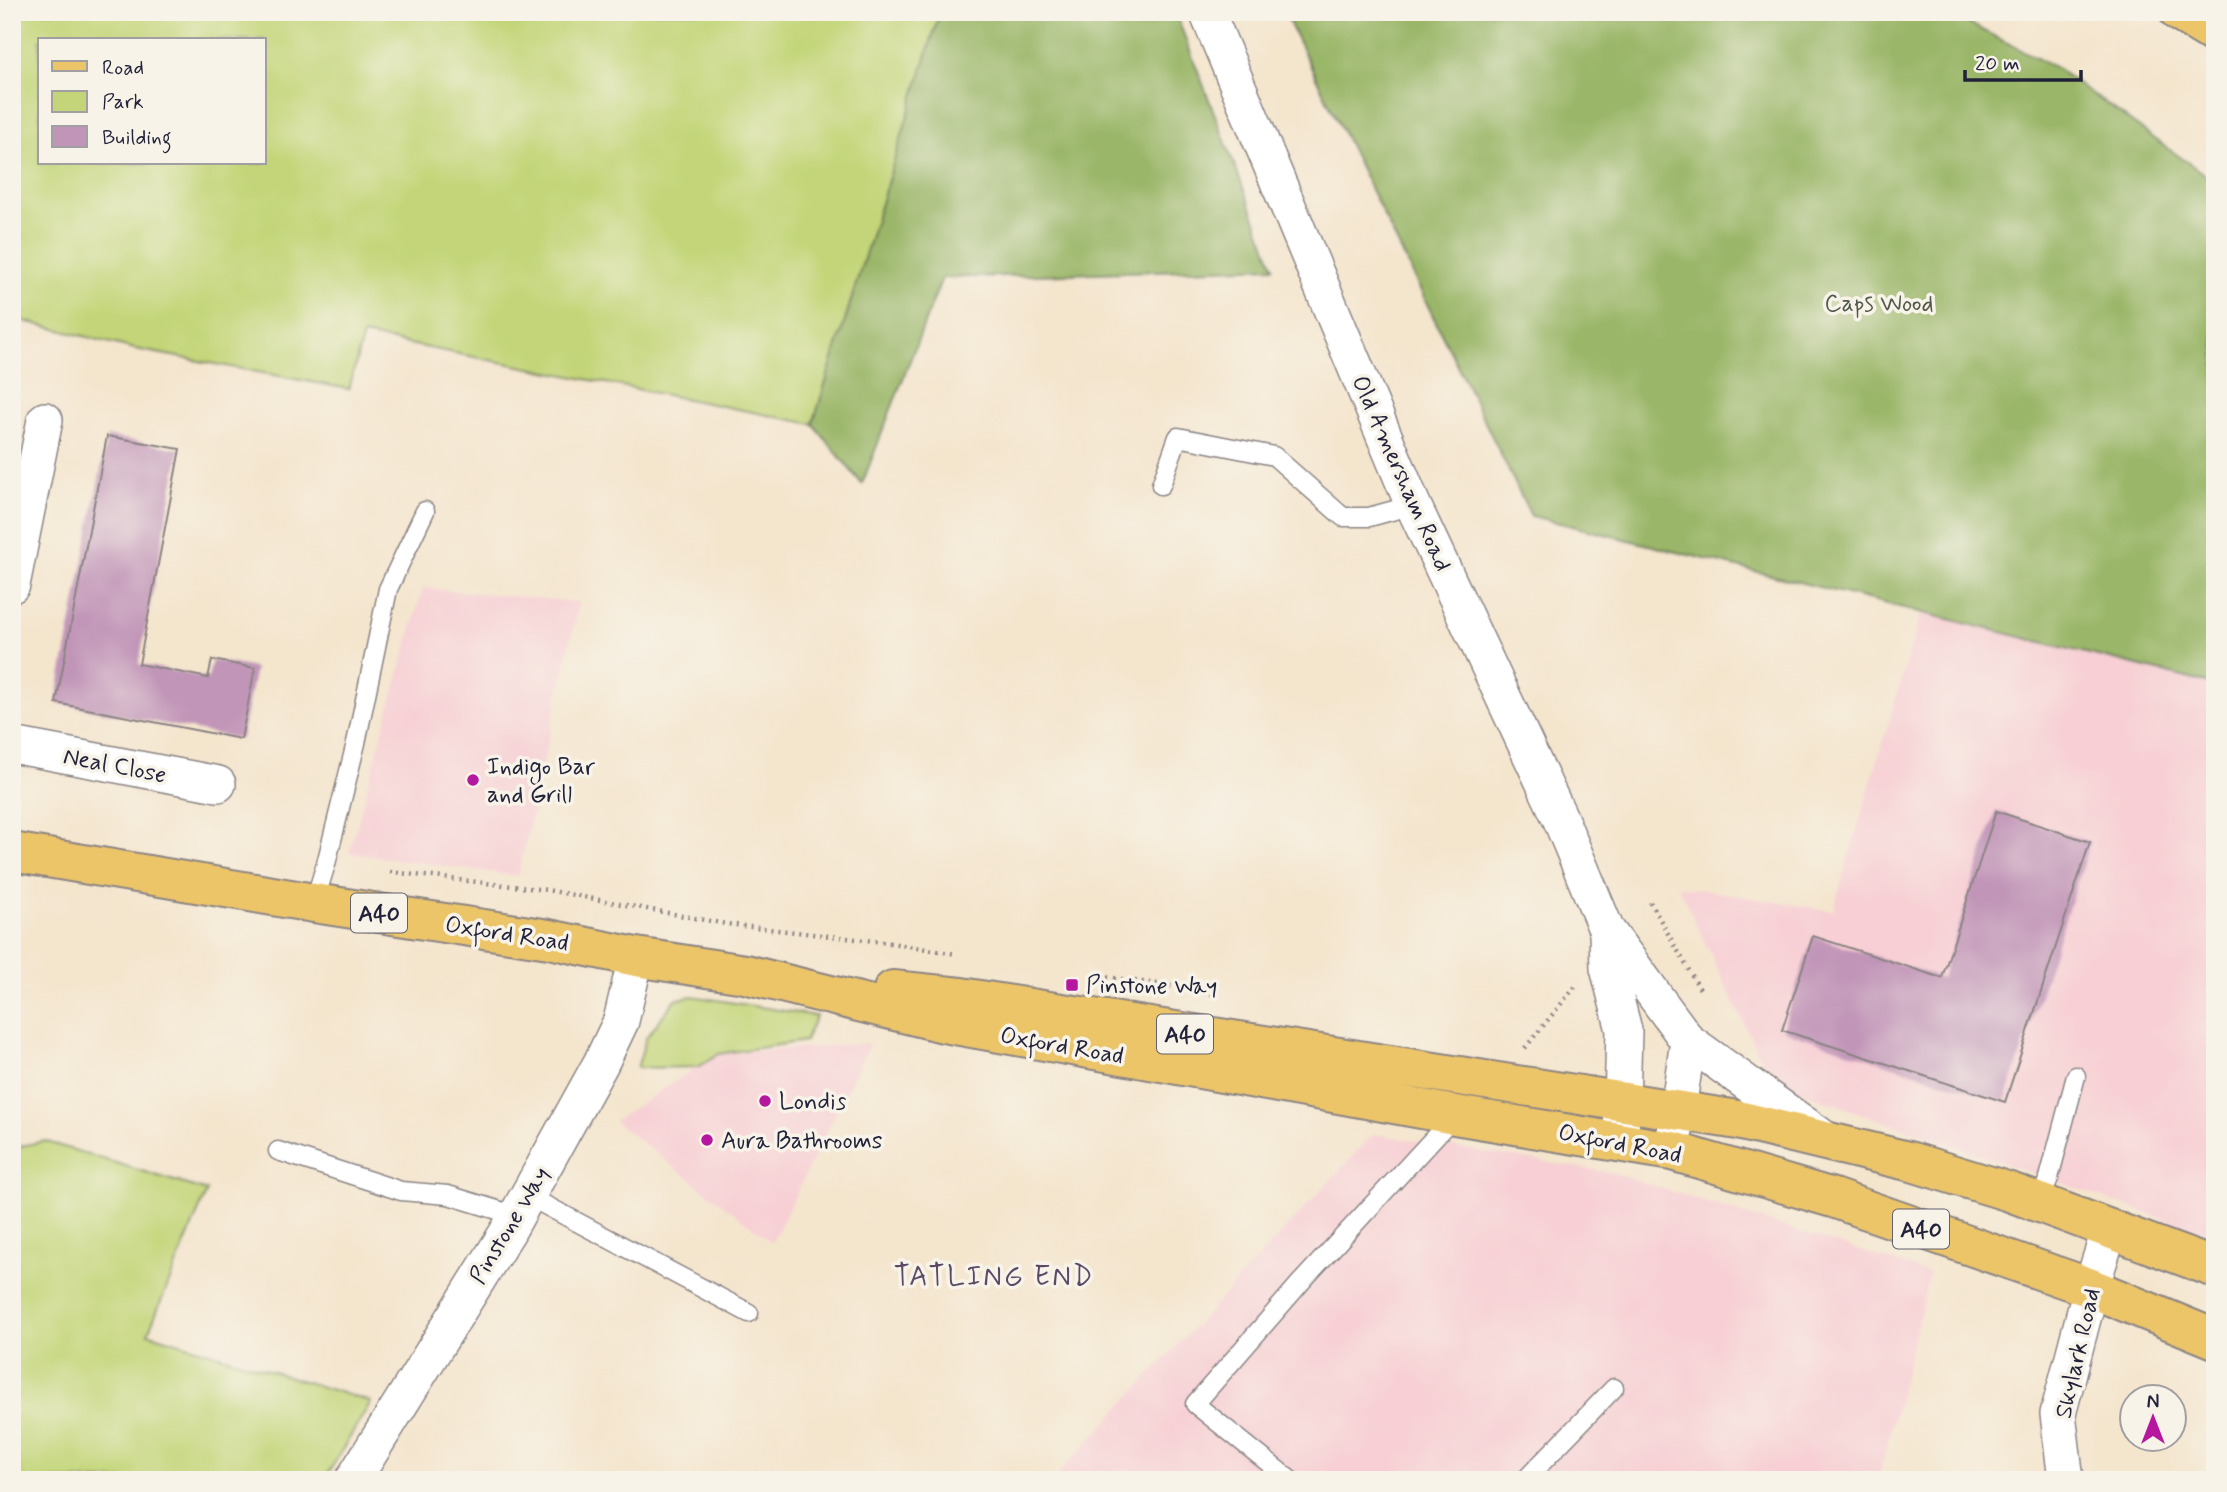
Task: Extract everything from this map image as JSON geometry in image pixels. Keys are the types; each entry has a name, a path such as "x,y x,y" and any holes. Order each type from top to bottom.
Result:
{"main road":[{"path":"2179,12 2215,34"},
{"name":"Oxford Road","path":"12,852 549,939 636,957 745,974 944,1023 1455,1115 1672,1151 1833,1198 2091,1288 2215,1339"},
{"name":"A40","path":"745,974 961,998 1738,1120 1912,1162 2039,1202 2215,1268"}],"street":[{"name":"Old Amersham Road","path":"1207,12 1413,505 1560,818 1606,929 1688,1041 1828,1142"},
{"path":"12,585 45,420"},
{"name":"Neal Close","path":"12,745 218,784"},
{"name":"Old Amersham Road","path":"1606,929 1608,968 1624,1030 1621,1141"},
{"name":"Pinstone Way","path":"353,1480 522,1206 601,1063 621,1021 636,957"},
{"path":"1672,1151 1688,1041"},
{"name":"Skylark Road","path":"2069,1479 2058,1414 2091,1288 2110,1228"}],"lane":[{"path":"1161,485 1178,436 1274,456 1343,517 1369,517 1413,505"},
{"path":"314,903 356,743 388,589 425,512"},
{"path":"2039,1202 2049,1178 2076,1076"},
{"path":"1290,1480 1195,1404 1302,1281 1455,1115"},
{"path":"278,1151 401,1191 522,1206 749,1313"},
{"path":"1525,1480 1614,1388"}],"path":[{"path":"326,864 547,890 726,924 891,943 958,954"},
{"path":"1650,902 1704,996"},
{"path":"1517,1057 1582,977 1608,968"},
{"path":"1102,976 1218,995"}],"shaded area":[{"path":"423,588 579,602 518,876 349,853"},
{"path":"1921,612 2215,685 2215,1237 1772,1082 1678,886 1833,911"},
{"path":"870,1043 772,1242 614,1121 718,1054"},
{"path":"1373,1134 1613,1173 1930,1273 1878,1480 1053,1480"}],"green space":[{"path":"12,12 940,12 813,424 363,335 349,389 135,349 12,318"},
{"path":"940,12 1175,12 1274,267 942,278 862,484 813,424"},
{"name":"Caps Wood","path":"1284,12 1947,12 2056,68 2215,182 2215,685 1531,516"},
{"path":"692,996 816,1016 805,1041 718,1054 698,1067 637,1068 646,1038 675,1000"},
{"path":"44,1141 207,1191 148,1333 371,1402 324,1480 12,1480 12,1148"}],"building":[{"path":"107,436 180,449 139,664 208,678 212,660 255,668 241,739 56,703"},
{"path":"1996,811 2090,842 2005,1102 1782,1030 1813,936 1942,978"}],"place":[{"name":"Indigo Bar and Grill","path":"473,780"},
{"name":"Pinstone Way","path":"1072,985"},
{"name":"Londis","path":"765,1101"},
{"name":"Aura Bathrooms","path":"707,1140"}],"district":[{"name":"TATLING END","path":"994,1275"}]}
